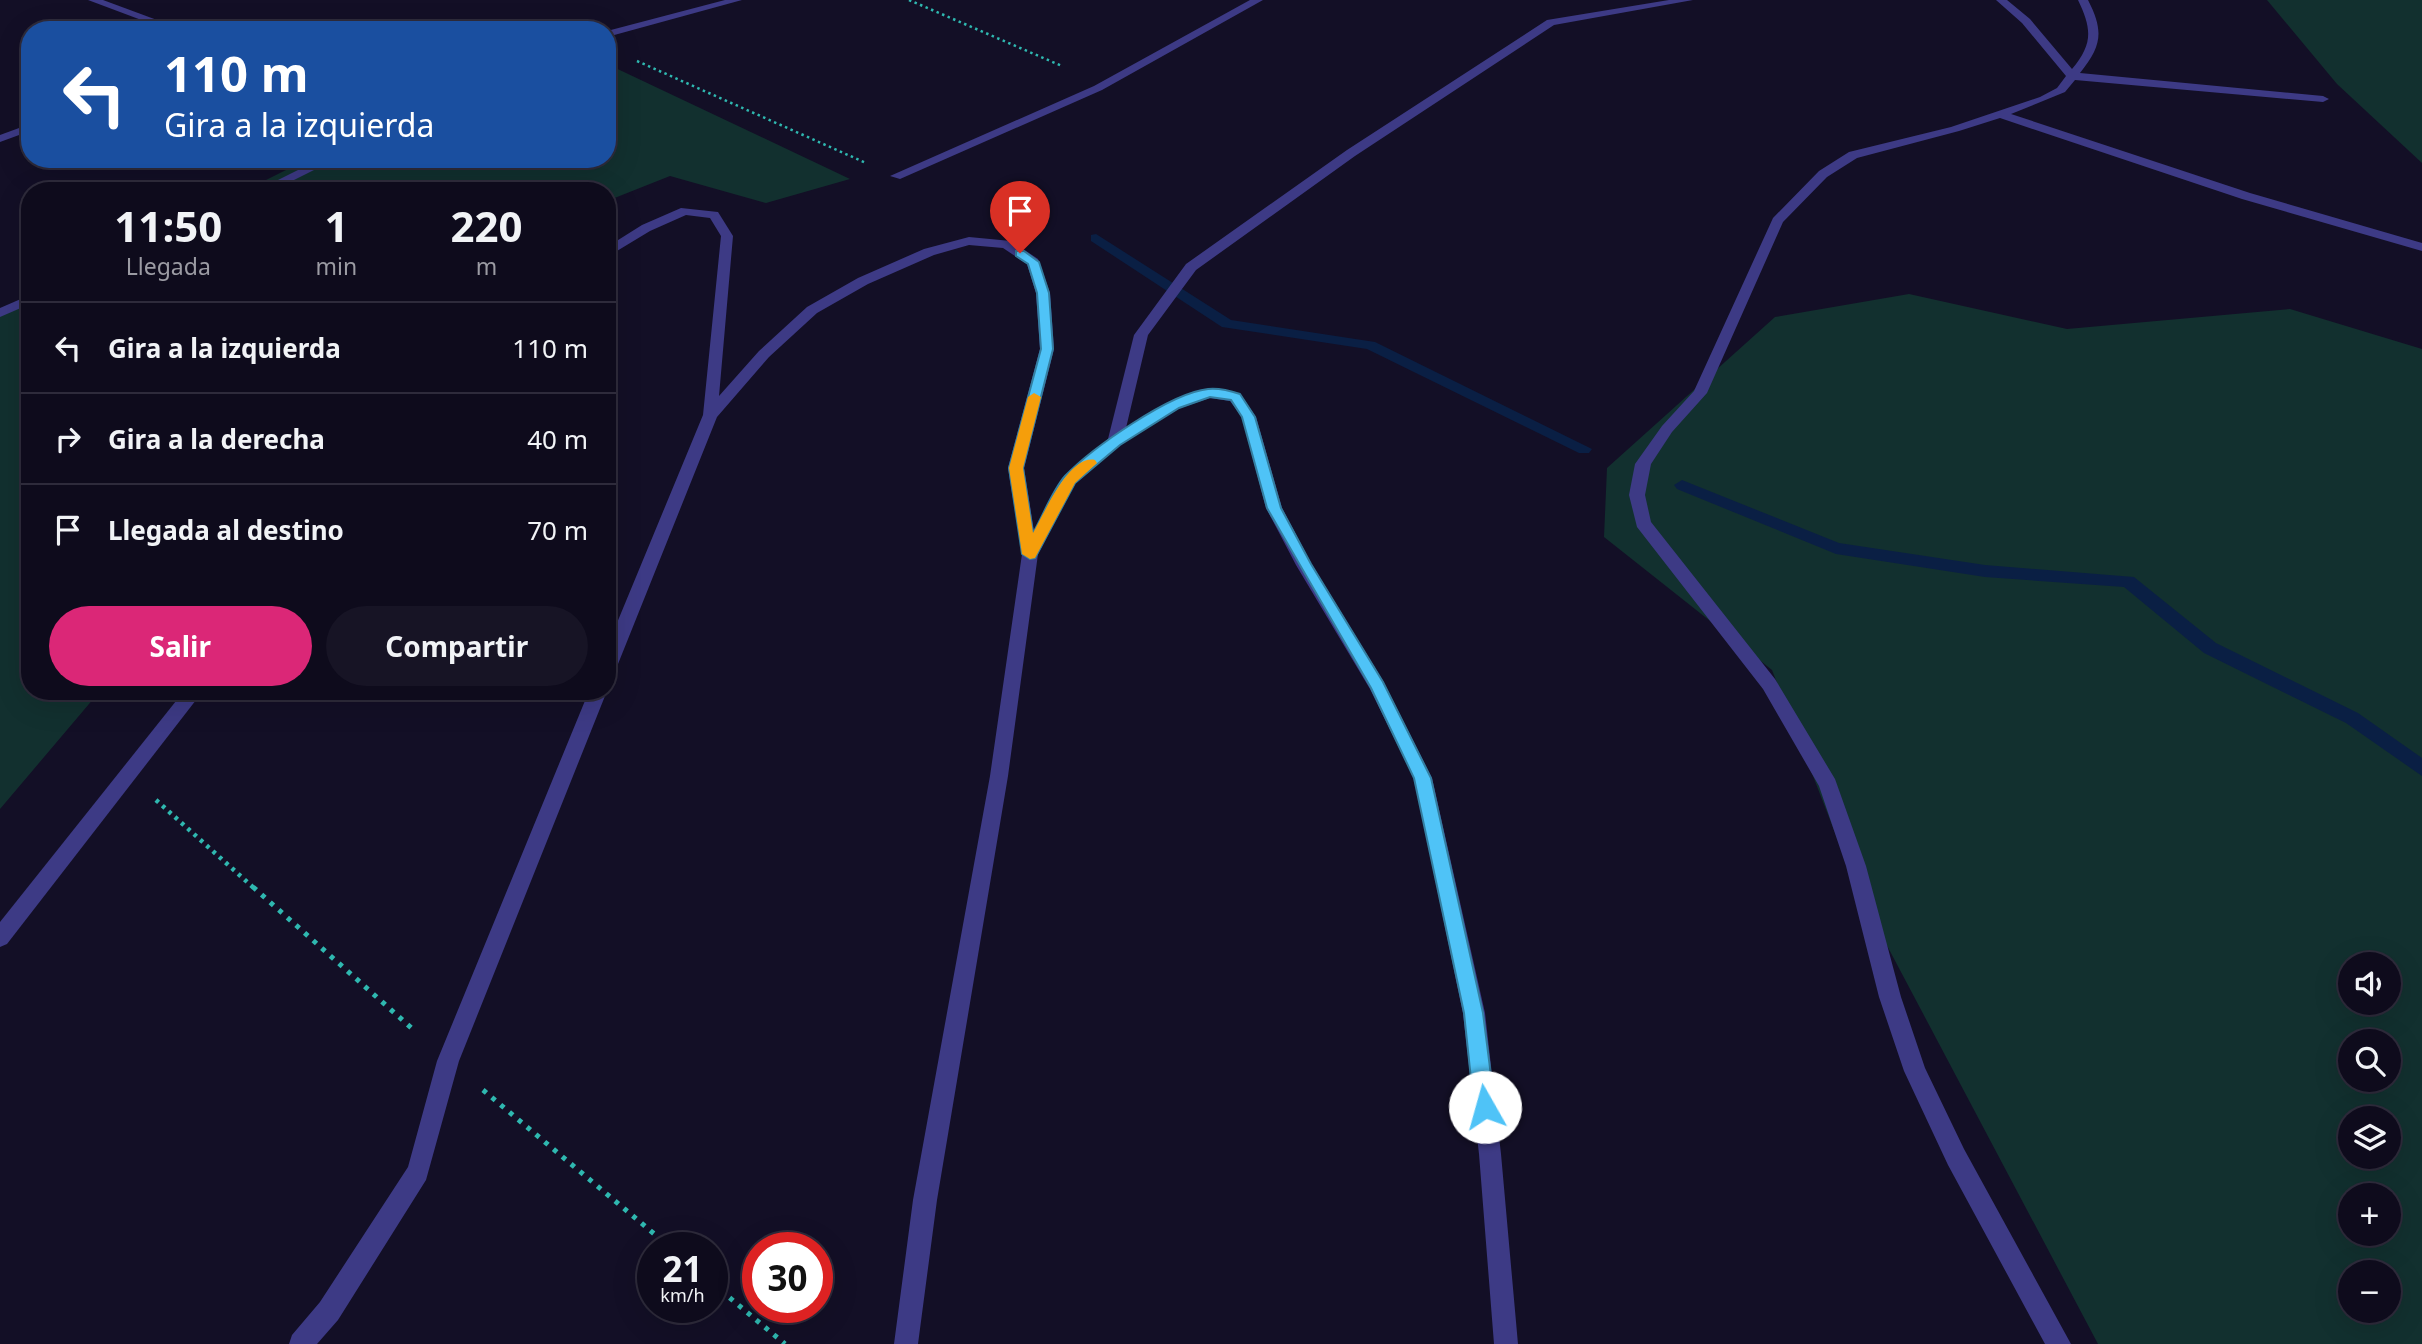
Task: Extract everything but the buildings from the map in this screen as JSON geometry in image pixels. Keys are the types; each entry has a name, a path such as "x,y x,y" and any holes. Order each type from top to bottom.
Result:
{"street":[{"path":"93,0 153,21"},
{"path":"691,0 711,6 724,0"},
{"path":"616,32 737,0"},
{"path":"896,176 1104,85 1258,0"},
{"path":"2001,0 2026,21 2072,76 2323,99"},
{"path":"2059,1344 1956,1157 1915,1071 1890,997 1856,866 1828,784 1769,684 1643,523 1637,495 1643,464 1667,429 1700,393 1777,221 1824,174 1853,155 2000,114 2044,99 2061,90 2087,58 2094,41 2093,20 2083,0"},
{"path":"1115,442 1141,335 1191,267 1351,153 1551,22 1677,1"},
{"path":"2000,114 2246,197 2422,247"},
{"path":"0,139 21,131"},
{"path":"281,182 311,168"},
{"path":"616,247 646,228 685,211 715,215 727,236 710,415 616,647"},
{"path":"710,415 764,354 812,310 863,281 929,252 969,241 1006,244 1033,262 1043,293 1047,349 1016,468 1030,554 999,776 925,1200 906,1344"},
{"path":"0,313 21,303"},
{"path":"1030,554 1069,481 1115,442 1175,405 1209,393 1235,397 1248,417 1274,508 1304,565 1377,686 1423,778 1474,1013 1490,1154 1506,1344"},
{"path":"0,938 187,700"},
{"path":"301,1344 329,1311 418,1172 448,1061 594,700"}],"path":[{"path":"909,0 1104,85"},
{"path":"632,59 896,176"},
{"path":"129,776 448,1061 652,1232"},
{"path":"728,1296 785,1344"}],"green space":[{"path":"2267,0 2422,0 2422,163 2337,84"},
{"path":"616,68 850,179 766,203 670,176 616,197 616,182 262,182 290,168 616,168"},
{"path":"1909,294 2067,329 2290,309 2422,349 2422,1344 2098,1344 1856,887 1772,670 1604,537 1607,468 1775,317"},
{"path":"21,300 21,700 92,700 0,809 0,311"}],"waterway":[{"path":"1096,238 1227,324 1370,345 1584,449"},
{"path":"1682,485 1836,548 1985,571 2128,581 2210,648 2352,718 2422,768"}],"slow traffic":[{"path":"1034,397 1016,468 1030,554 1069,481 1090,463"}],"route":[{"path":"1020,253 1033,262 1043,293 1047,349 1016,468 1030,554 1069,481 1115,442 1175,405 1209,393 1235,397 1248,417 1274,508 1304,565 1377,686 1423,778 1474,1013 1485,1107"}]}
